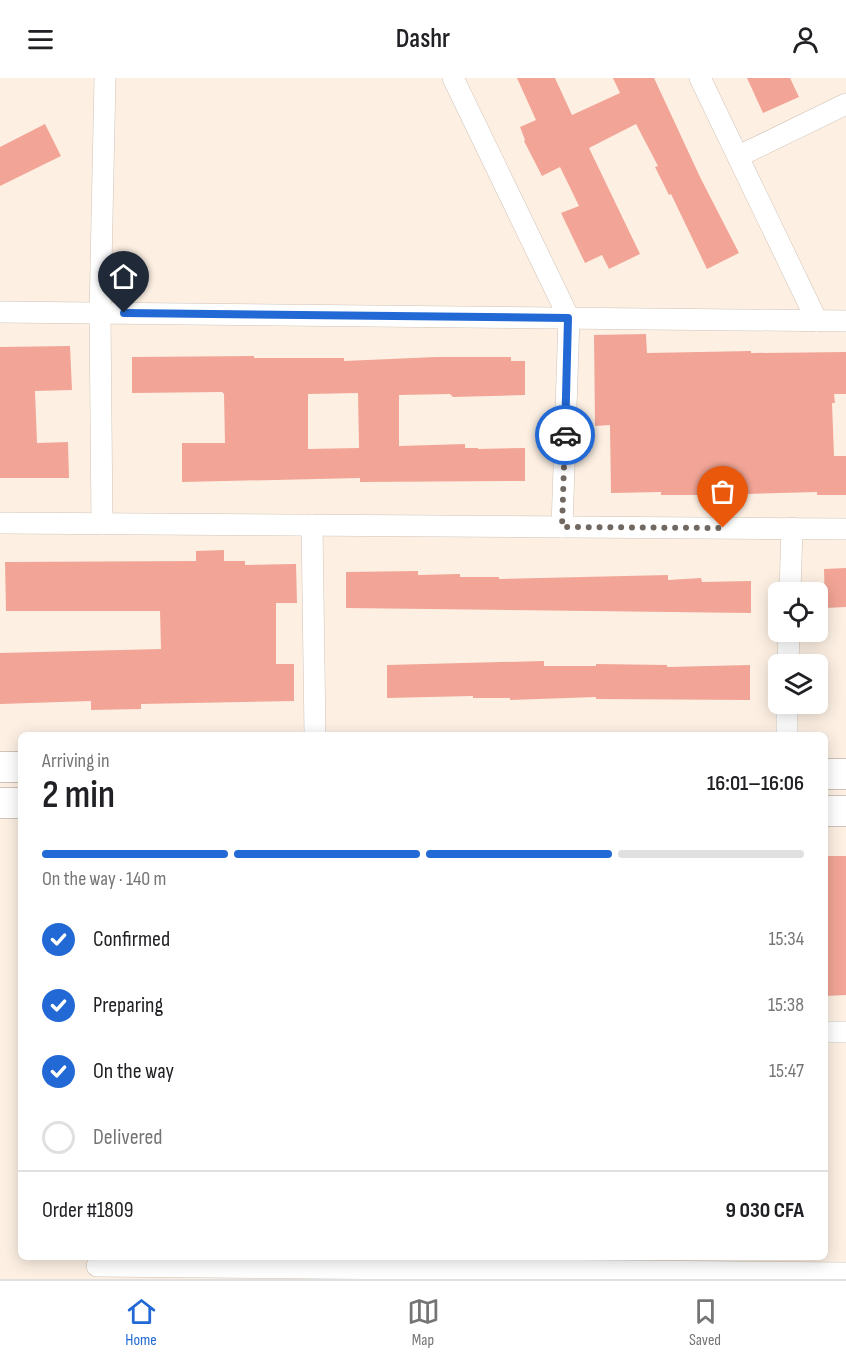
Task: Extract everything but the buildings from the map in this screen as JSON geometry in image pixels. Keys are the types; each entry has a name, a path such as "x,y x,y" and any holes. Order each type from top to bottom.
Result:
{"street":[{"path":"102,524 100,313 105,78"},
{"path":"453,78 568,318 562,527"},
{"path":"700,78 817,321"},
{"path":"739,156 846,104"},
{"path":"0,312 846,321"},
{"path":"0,523 846,529"},
{"path":"312,525 315,732"},
{"path":"790,582 792,528"},
{"path":"787,732 788,714"},
{"path":"0,767 18,767"},
{"path":"828,774 846,774"},
{"path":"0,803 18,803"},
{"path":"828,811 846,811"},
{"path":"828,1032 846,1032"},
{"path":"97,1267 307,1263 521,1264 846,1273"}],"way so far":[{"path":"565,435 562,527 723,528"}],"route":[{"path":"124,313 568,318 565,435"}]}
